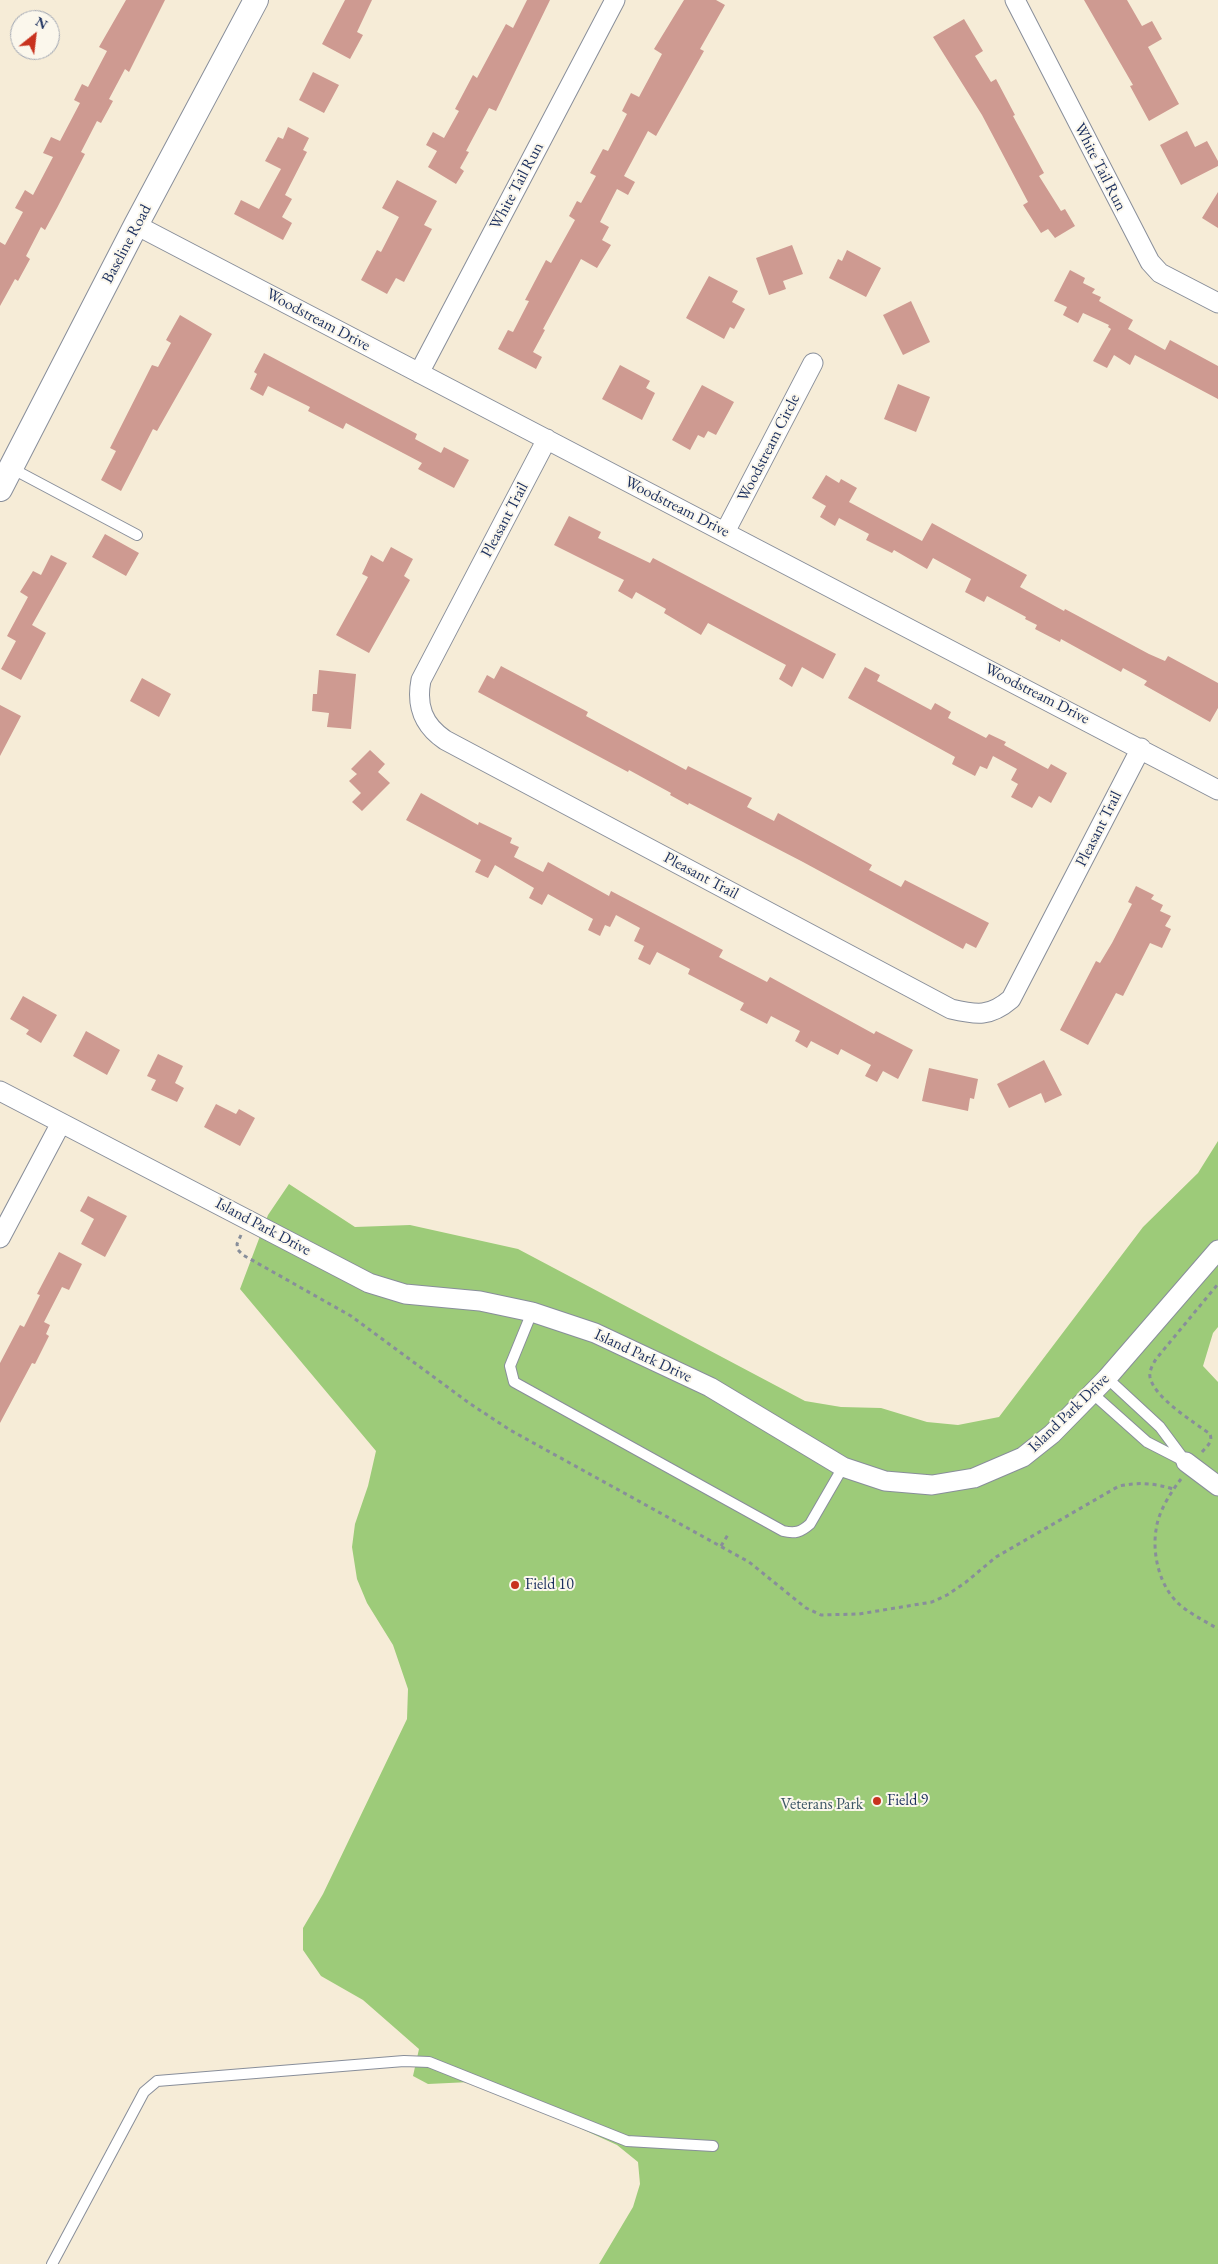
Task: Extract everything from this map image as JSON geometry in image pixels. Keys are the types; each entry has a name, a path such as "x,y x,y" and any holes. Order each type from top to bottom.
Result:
{"street":[{"name":"Baseline Road","path":"5,478 136,225 256,0"},
{"name":"White Tail Run","path":"419,373 615,0"},
{"name":"White Tail Run","path":"1015,0 1150,262 1160,273 1218,303"},
{"name":"Woodstream Drive","path":"136,225 1141,748 1218,790"},
{"name":"Woodstream Circle","path":"725,532 813,363"},
{"name":"Pleasant Trail","path":"547,439 421,680 418,693 420,709 426,723 445,740 951,1009 970,1014 986,1014 999,1009 1011,999 1141,748"},
{"name":"Island Park Drive","path":"0,1091 368,1283 405,1294 480,1301 532,1312 595,1333 710,1387 843,1467 885,1481 932,1485 974,1478 1023,1456 1052,1434 1107,1378 1218,1250"},
{"path":"0,1238 61,1123"},
{"path":"1188,1464 1218,1486"}],"lane":[{"path":"5,478 138,535"},
{"path":"532,1312 510,1366 514,1382 783,1531 792,1533 803,1531 810,1524 843,1467"},
{"path":"1107,1378 1160,1427 1188,1464"},
{"path":"1092,1393 1147,1442 1188,1464"},
{"path":"52,2264 99,2172 144,2092 157,2081 404,2061 428,2062 627,2141 713,2146"}],"path":[{"path":"248,1219 237,1244 238,1250 244,1255 351,1316 469,1403 510,1430 749,1562 806,1608 821,1615 859,1614 932,1602 947,1595 996,1557 1119,1486 1135,1483 1154,1483 1173,1489"},
{"path":"1218,1284 1156,1359 1152,1365 1150,1376 1157,1390 1169,1402 1210,1434 1212,1438 1210,1443 1188,1464 1173,1489 1156,1529 1157,1564 1163,1582 1179,1604 1218,1629"},
{"path":"721,1546 729,1533"}],"green space":[{"name":"Veterans Park","path":"1218,1141 1218,1327 1213,1333 1203,1366 1218,1382 1218,2264 599,2264 633,2207 640,2184 638,2162 617,2145 514,2098 470,2082 428,2084 413,2076 419,2049 363,2000 321,1976 303,1950 303,1928 323,1894 407,1719 408,1689 393,1645 367,1603 357,1579 352,1547 355,1524 368,1486 376,1451 240,1289 268,1215 289,1184 355,1227 410,1225 518,1249 805,1401 841,1407 881,1408 927,1422 958,1425 999,1417 1143,1227 1198,1173"}],"building":[{"path":"126,0 165,0 129,72 125,69 109,99 113,101 101,123 97,121 81,152 85,154 45,230 41,227 26,256 30,259 18,281 15,279 0,306 0,242 5,245 23,212 15,208 25,190 33,195 53,157 43,153 51,137 60,141 80,103 74,100 82,84 88,87 107,51 99,47"},
{"path":"345,0 372,0 357,32 363,35 350,59 322,44"},
{"path":"527,0 550,0 496,111 489,108 466,151 469,152 460,168 464,171 456,184 428,167 437,151 426,145 433,132 444,138 459,111 455,109 473,75 477,78 506,24 513,28"},
{"path":"684,0 716,0 725,5 700,49 704,51 656,136 648,131 624,176 635,182 628,195 617,189 600,222 609,227 602,240 611,245 597,268 581,259 543,329 545,330 533,352 542,357 536,369 498,349 508,330 513,332 529,301 525,300 546,260 551,263 575,220 569,216 577,201 581,203 596,176 590,173 603,149 608,151 627,114 622,111 631,93 639,97 662,54 654,49"},
{"path":"1084,0 1127,0 1142,26 1152,21 1162,39 1148,47 1179,104 1149,121 1130,86 1133,85"},
{"path":"964,19 983,51 975,56 991,82 996,79 1015,115 1013,116 1044,173 1039,176 1061,211 1065,209 1075,226 1055,238 1048,229 1041,233 1023,205 1028,202 982,115 933,37"},
{"path":"313,72 339,85 324,113 299,100"},
{"path":"288,127 309,138 303,150 307,152 285,195 292,199 282,217 292,223 283,240 234,214 241,200 259,209 281,169 265,161 278,137 283,139"},
{"path":"1187,131 1195,147 1207,141 1218,161 1218,166 1181,185 1160,145"},
{"path":"397,180 437,201 424,225 432,229 404,282 396,278 387,294 361,280 377,250 381,252 399,217 382,208"},
{"path":"1218,192 1218,228 1202,218"},
{"path":"792,245 803,274 783,281 786,289 769,295 756,258"},
{"path":"847,250 881,268 866,297 829,278 838,259 842,261"},
{"path":"1070,270 1085,278 1083,283 1095,289 1092,293 1101,297 1099,301 1133,320 1128,329 1165,350 1170,340 1218,366 1218,399 1135,355 1130,365 1114,355 1107,368 1093,361 1111,329 1108,327 1109,325 1083,313 1078,323 1063,315 1067,307 1054,301"},
{"path":"709,276 738,291 732,302 745,309 734,329 730,327 724,339 686,318"},
{"path":"911,301 930,342 903,355 883,315"},
{"path":"180,315 212,334 157,431 153,429 121,491 101,480 116,451 110,448 152,365 158,367 171,343 166,340"},
{"path":"264,353 417,434 415,439 441,453 444,447 469,460 454,488 418,469 422,463 346,423 343,429 308,411 310,407 268,386 263,396 250,389 257,374 254,372"},
{"path":"620,365 650,381 646,388 655,393 642,420 602,399"},
{"path":"898,384 930,397 916,432 884,419"},
{"path":"702,385 734,402 716,435 708,431 704,438 698,435 690,450 672,440"},
{"path":"826,475 839,483 841,479 857,488 849,502 922,541 932,523 1027,575 1020,587 1149,654 1165,661 1168,656 1218,683 1218,708 1210,722 1144,685 1147,681 1123,668 1121,672 1061,639 1060,642 1035,629 1037,625 1025,619 1026,617 987,596 984,602 965,592 971,579 933,558 927,569 894,550 892,553 866,540 869,534 839,518 835,526 820,517 826,506 812,498"},
{"path":"569,516 601,532 598,538 650,563 653,558 836,654 823,679 802,667 792,687 779,679 786,665 708,623 701,635 664,613 666,609 636,592 632,599 618,591 624,580 554,545"},
{"path":"105,534 139,553 126,576 92,557"},
{"path":"391,547 413,559 404,576 410,580 369,653 336,635 368,577 362,574 371,555 383,562"},
{"path":"51,555 67,563 32,625 46,633 21,680 1,669 16,641 7,636 28,597 20,592 33,571 41,575"},
{"path":"501,666 588,712 586,716 686,770 688,766 752,798 747,807 774,821 778,813 872,865 869,870 901,887 905,880 989,923 976,948 966,943 963,949 803,862 689,803 688,805 670,795 671,793 629,770 628,772 478,692 487,675 494,679"},
{"path":"865,667 880,675 877,681 931,710 935,703 951,712 948,718 986,738 989,734 1006,742 1004,745 1048,769 1051,764 1067,773 1051,803 1039,796 1032,808 1011,797 1018,784 1011,780 1017,769 993,756 987,769 980,766 975,776 952,764 955,757 848,698"},
{"path":"319,670 356,674 351,729 327,727 329,713 312,711 313,694 317,694"},
{"path":"142,678 171,694 159,717 130,701"},
{"path":"0,705 21,716 0,756"},
{"path":"370,750 385,764 378,772 390,783 362,811 352,802 361,793 349,781 357,774 351,769"},
{"path":"421,793 478,825 479,822 512,838 510,843 519,847 514,857 543,872 548,862 609,896 611,891 723,950 719,957 767,982 770,977 874,1034 876,1031 913,1050 898,1079 883,1071 877,1082 865,1076 871,1065 841,1049 838,1055 811,1041 807,1048 795,1041 800,1031 771,1016 767,1024 740,1010 744,1003 688,974 690,969 657,952 650,965 638,959 644,946 634,941 640,928 616,915 610,927 605,925 600,936 588,930 593,919 548,894 542,905 529,898 534,888 495,865 488,878 475,872 481,860 406,820"},
{"path":"1136,886 1154,895 1151,899 1163,905 1160,911 1171,916 1165,926 1171,929 1162,948 1150,943 1123,996 1116,993 1088,1045 1060,1030 1096,961 1100,963 1112,943 1132,904 1128,902"},
{"path":"23,996 57,1015 41,1043 26,1034 29,1030 10,1019"},
{"path":"86,1031 120,1050 107,1075 73,1056"},
{"path":"158,1054 183,1066 175,1083 184,1088 177,1102 151,1090 156,1080 147,1076"},
{"path":"1044,1060 1062,1095 1045,1103 1041,1093 1009,1108 997,1084"},
{"path":"929,1068 978,1079 974,1099 970,1098 968,1111 922,1101"},
{"path":"216,1104 236,1114 239,1109 255,1118 240,1146 204,1127"},
{"path":"88,1196 127,1216 105,1257 81,1244 94,1219 80,1211"},
{"path":"59,1252 82,1264 69,1290 62,1287 44,1322 50,1325 46,1334 49,1336 35,1364 32,1363 0,1423 0,1363 20,1325 24,1327 40,1295 37,1294"}],"place":[{"name":"Field 10","path":"515,1585"},
{"name":"Field 9","path":"877,1801"}]}
